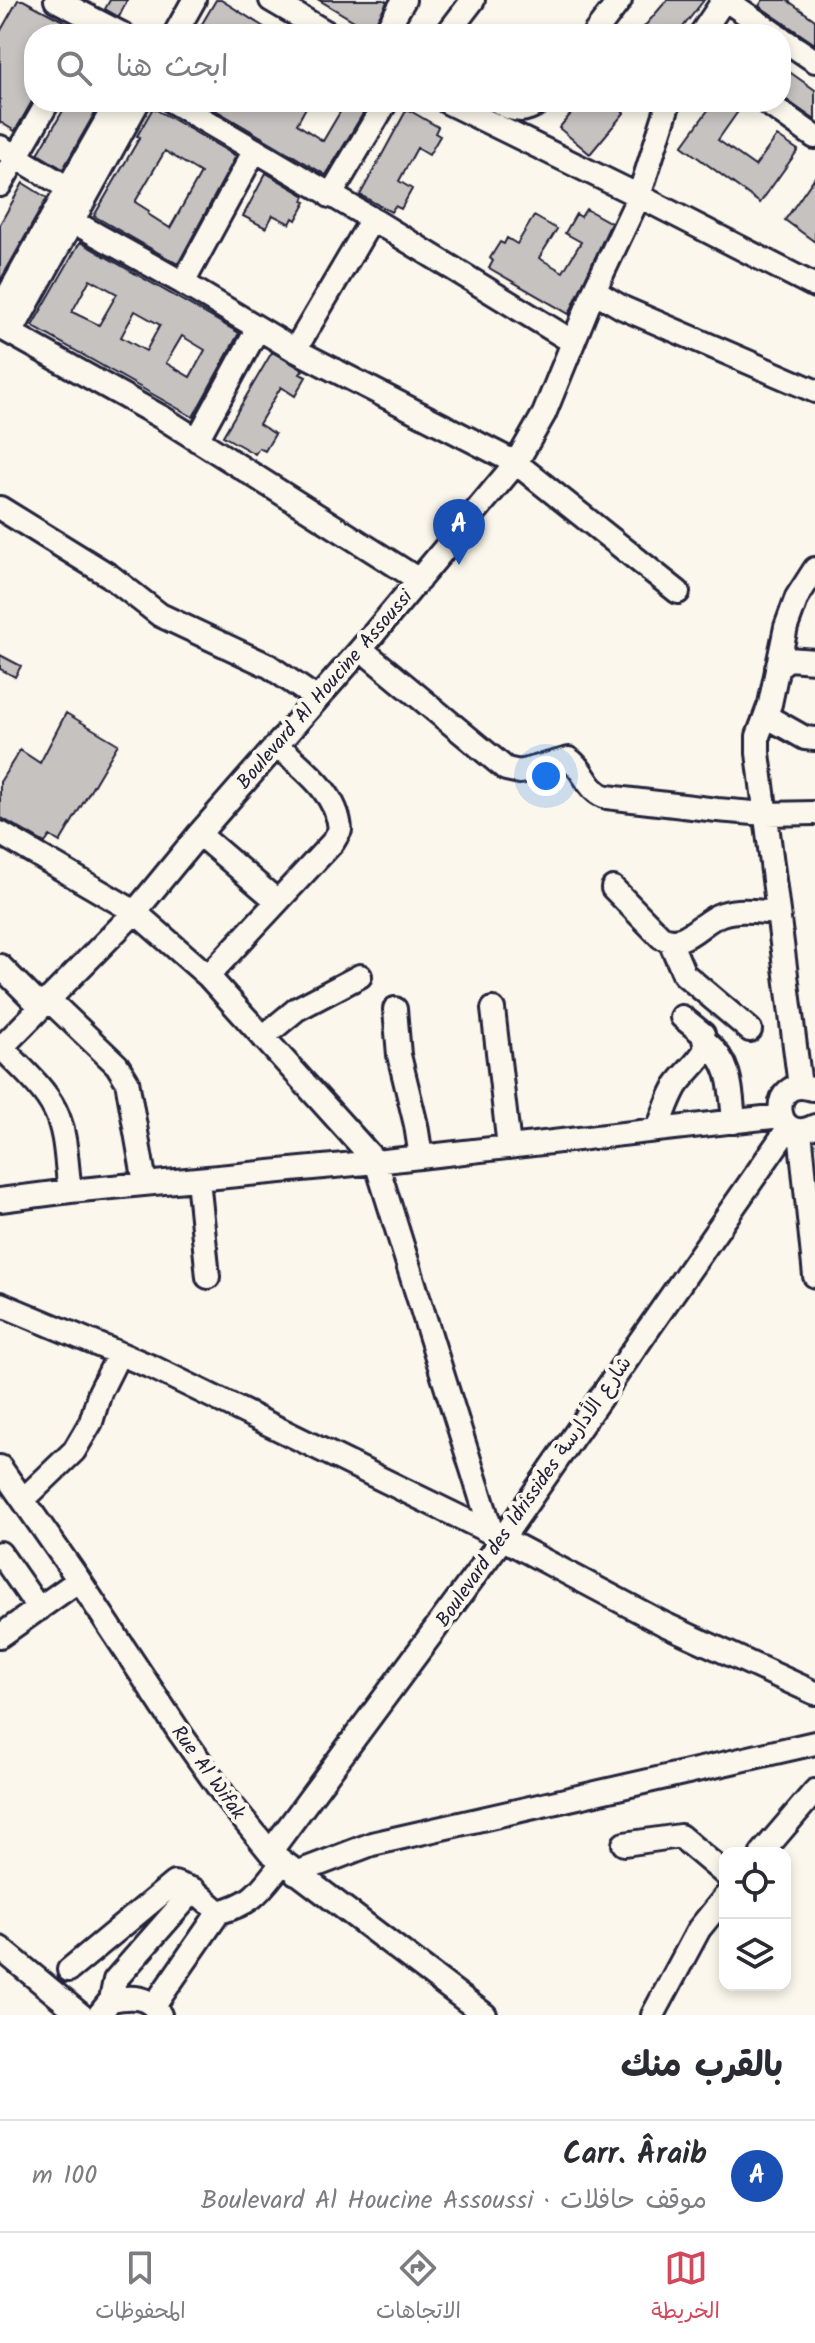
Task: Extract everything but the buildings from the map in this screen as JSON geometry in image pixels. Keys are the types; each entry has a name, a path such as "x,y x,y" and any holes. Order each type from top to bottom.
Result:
{"street":[{"path":"56,0 87,24"},
{"path":"181,24 194,0"},
{"path":"271,0 312,24"},
{"path":"390,24 404,0"},
{"path":"455,24 473,0"},
{"path":"602,24 620,0"},
{"path":"708,24 725,0 760,24"},
{"path":"791,45 815,61"},
{"path":"0,185 9,152 40,112"},
{"path":"0,310 111,112"},
{"path":"132,112 6,330 197,440 419,580"},
{"path":"190,112 573,342"},
{"path":"330,196 380,112"},
{"path":"466,112 815,286"},
{"name":"Boulevard Al Houcine Assoussi","path":"1,1048 135,912 516,463 544,414 594,291 639,196 666,112"},
{"path":"780,112 815,137"},
{"path":"183,283 255,150"},
{"path":"9,152 68,188"},
{"path":"295,350 372,219"},
{"path":"72,221 295,350 516,463 678,592"},
{"path":"594,291 623,308 815,391"},
{"path":"197,440 258,328"},
{"path":"0,508 110,576 160,615 269,666 317,699"},
{"path":"808,1088 778,913 758,736 766,716 786,627 797,597 815,569"},
{"path":"361,649 506,769 520,772 569,759 592,789 607,797 766,814 815,813"},
{"path":"777,668 788,659 815,661"},
{"path":"766,716 805,738 815,739"},
{"path":"208,976 333,842 340,830 334,805 312,777 277,745"},
{"path":"0,833 135,912 208,976 376,1162 497,1536"},
{"path":"199,834 277,901"},
{"path":"613,888 661,937 670,941 685,938 712,918 725,913 778,913"},
{"path":"670,941 684,974 750,1030"},
{"path":"0,966 117,1065 127,1081 145,1183"},
{"path":"263,1037 297,1009 360,976"},
{"path":"395,1009 399,1055 421,1157"},
{"path":"493,1009 509,1147"},
{"path":"658,1130 678,1083 706,1049 703,1034 682,1017"},
{"path":"706,1042 718,1052 728,1070 734,1122"},
{"path":"1,1048 46,1095 57,1113 70,1191"},
{"name":"Boulevard des Idrissides شارع الأدارسة","path":"219,1912 252,1900 283,1862 497,1536 796,1125 779,1108 786,1093 808,1088"},
{"path":"0,1200 734,1122 796,1125 815,1276"},
{"path":"198,1179 208,1277"},
{"path":"0,1304 168,1375 497,1536 664,1624 815,1693"},
{"path":"12,1495 74,1451 91,1422 100,1392 119,1354"},
{"name":"Rue Al Wifak","path":"0,1467 12,1495 79,1580 180,1733 233,1806 283,1862 485,2015"},
{"path":"0,1553 39,1609"},
{"path":"0,1636 79,1580"},
{"path":"283,1862 815,1743"},
{"path":"767,1847 815,1791"},
{"path":"624,1844 680,1836 719,1868"},
{"path":"69,1970 174,1883 194,1890 219,1912 157,2011 139,1997 105,2007"},
{"path":"105,2007 115,1980 194,1890"},
{"path":"653,2015 699,1929 719,1904"},
{"path":"0,1948 81,2015"}],"place":[{"name":"Carr. Âraib","path":"459,565"}]}
